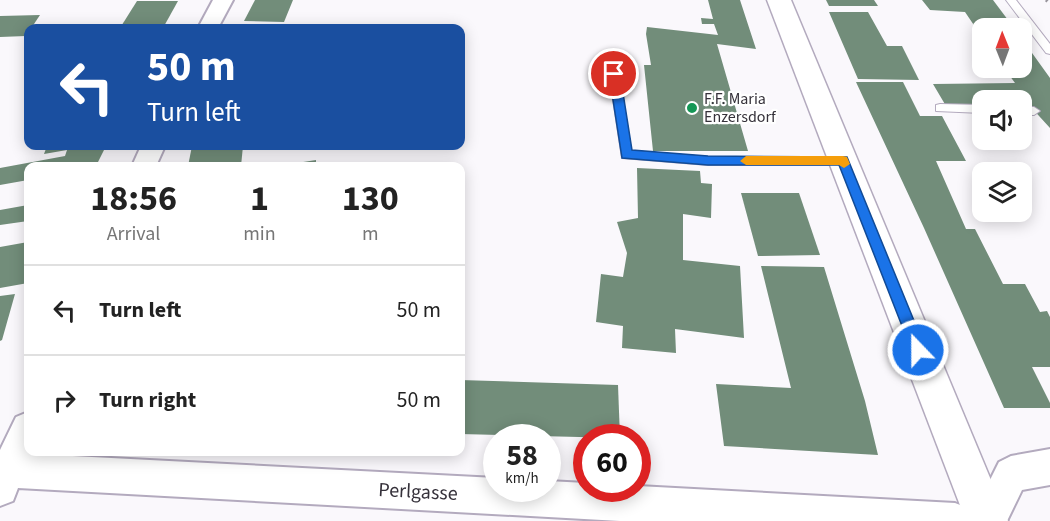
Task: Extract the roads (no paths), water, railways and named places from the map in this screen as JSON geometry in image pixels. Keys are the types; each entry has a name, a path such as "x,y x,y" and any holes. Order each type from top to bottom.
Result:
{"main road":[{"path":"779,0 988,521"}],"street":[{"path":"210,24 223,0"},
{"path":"5,479 24,438"},
{"path":"988,521 1011,474 1050,467"},
{"name":"Perlgasse","path":"5,479 955,521"}],"lane":[{"path":"1011,0 1050,51"},
{"path":"611,53 626,154 708,161 843,161"},
{"path":"940,108 972,110"}],"place":[{"name":"F.F. Maria Enzersdorf","path":"692,108"}]}
